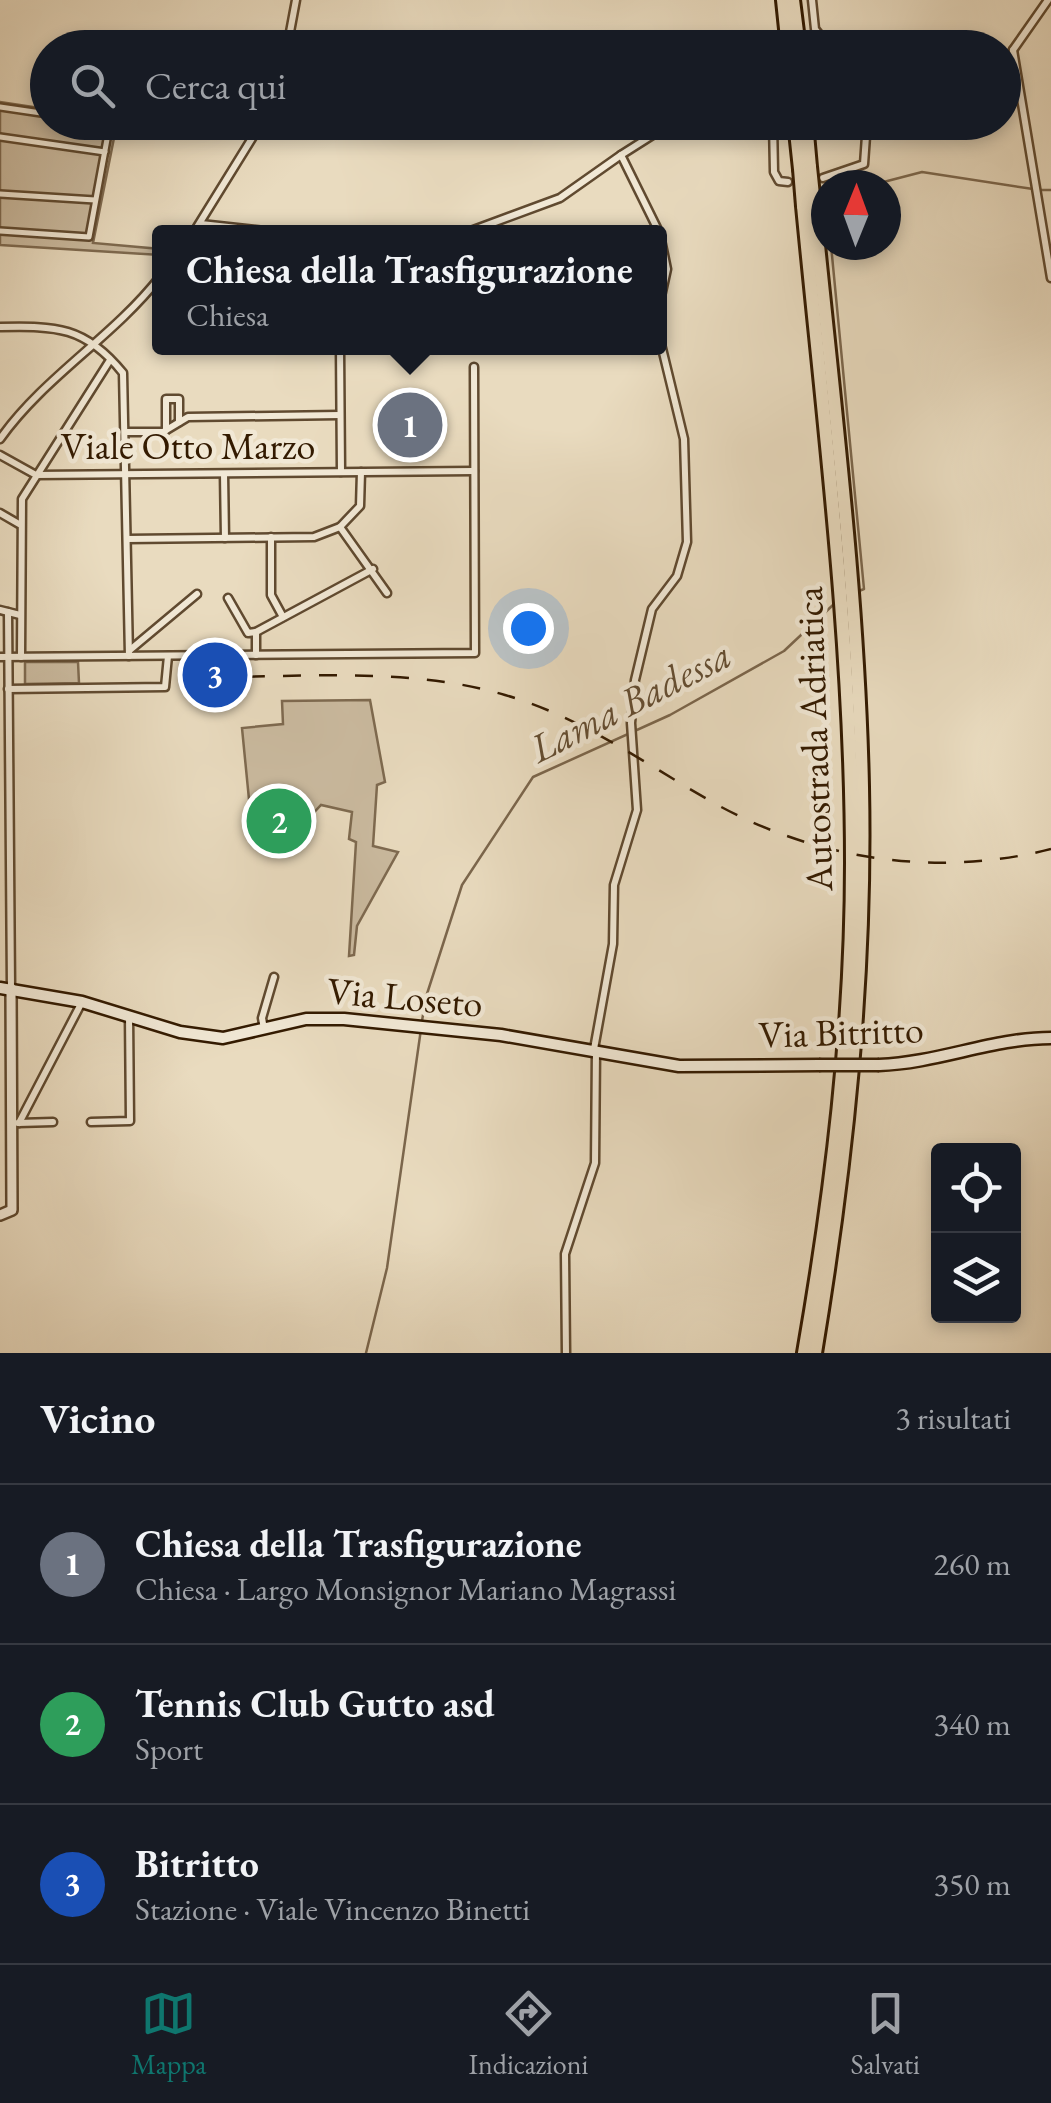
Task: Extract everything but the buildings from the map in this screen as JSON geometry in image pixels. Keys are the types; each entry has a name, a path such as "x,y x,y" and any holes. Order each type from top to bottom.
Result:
{"highway":[{"path":"783,0 786,30"},
{"path":"793,0 796,30"},
{"name":"Autostrada Adriatica","path":"799,140 809,206 862,798 860,954 847,1135 815,1353"},
{"name":"Autostrada Adriatica","path":"805,168 806,140"},
{"name":"Autostrada Adriatica","path":"804,1353 828,1204 846,1015 852,866 850,644"}],"main road":[{"name":"Via Loseto","path":"10,991 82,1002 202,1036 234,1037 306,1018 371,1021 595,1049 692,1066"},
{"name":"Via Bitritto","path":"692,1066 928,1062 1011,1041 1051,1038"}],"street":[{"path":"290,30 296,0"},
{"path":"812,0 817,30"},
{"path":"1021,34 1048,0"},
{"path":"0,108 30,112"},
{"path":"1021,120 1051,278"},
{"path":"0,138 105,152"},
{"path":"0,231 88,236 107,140"},
{"path":"210,225 201,224 251,140"},
{"path":"487,225 560,198 645,140"},
{"path":"773,140 774,172 780,181 788,182"},
{"path":"846,170 864,164 866,140"},
{"path":"621,155 656,225"},
{"path":"0,194 95,200"},
{"path":"0,438 40,390 95,347 152,286"},
{"path":"0,327 60,326 95,347 123,374 129,654"},
{"path":"340,355 341,472"},
{"path":"566,1353 566,1254 595,1162 595,1049 613,944 614,885 637,810 631,723 635,680 652,608 678,576 687,542 684,439 664,355"},
{"path":"21,657 22,499 110,360"},
{"path":"4,657 475,653 474,367"},
{"path":"166,430 166,399 178,399 179,422"},
{"path":"126,432 166,430 188,417 340,414"},
{"path":"0,455 36,475"},
{"name":"Viale Otto Marzo","path":"36,475 474,471"},
{"path":"127,540 314,537 340,527 360,506 361,472"},
{"path":"224,474 225,538"},
{"path":"0,512 19,524"},
{"path":"340,527 387,593"},
{"path":"271,537 271,595 283,617"},
{"path":"228,598 248,633 256,632 373,569"},
{"path":"129,654 197,594"},
{"path":"4,1215 12,1210 15,1123 10,808 4,778 4,611 20,615"},
{"path":"256,632 256,655"},
{"path":"6,693 165,687 168,656"},
{"path":"0,810 10,808"},
{"path":"0,906 10,906"},
{"path":"0,940 10,940"},
{"path":"264,1031 262,1018 274,977"},
{"path":"15,1123 82,1002"},
{"path":"91,1122 130,1122 129,1015"},
{"path":"15,1123 52,1122"}],"shaded area":[{"path":"0,102 30,106 30,140 114,140 93,243 152,248 152,254 0,245"},
{"path":"25,662 78,662 79,683 25,684"},
{"path":"370,700 385,782 377,785 373,846 398,852 357,926 354,955 349,956 356,842 349,839 352,812 321,805 293,835 282,829 252,830 242,728 283,724 282,701"}],"waterway":[{"name":"Lama Badessa","path":"901,177 922,172 1033,189"},
{"name":"Lama Badessa","path":"1041,190 1051,190"},
{"name":"Lama Badessa","path":"832,260 864,589 859,591"},
{"name":"Lama Badessa","path":"422,1021 462,885 533,777 670,715 784,651 834,604"},
{"name":"Lama Badessa","path":"366,1353 387,1268 421,1029"}],"railway":[{"path":"211,677 396,677 433,680 505,695 587,729 753,823 835,850 921,862 965,862 1051,849"}],"place":[{"name":"Chiesa della Trasfigurazione","path":"410,425"},
{"name":"Bitritto","path":"215,675"},
{"name":"Tennis Club Gutto asd","path":"279,821"}]}
